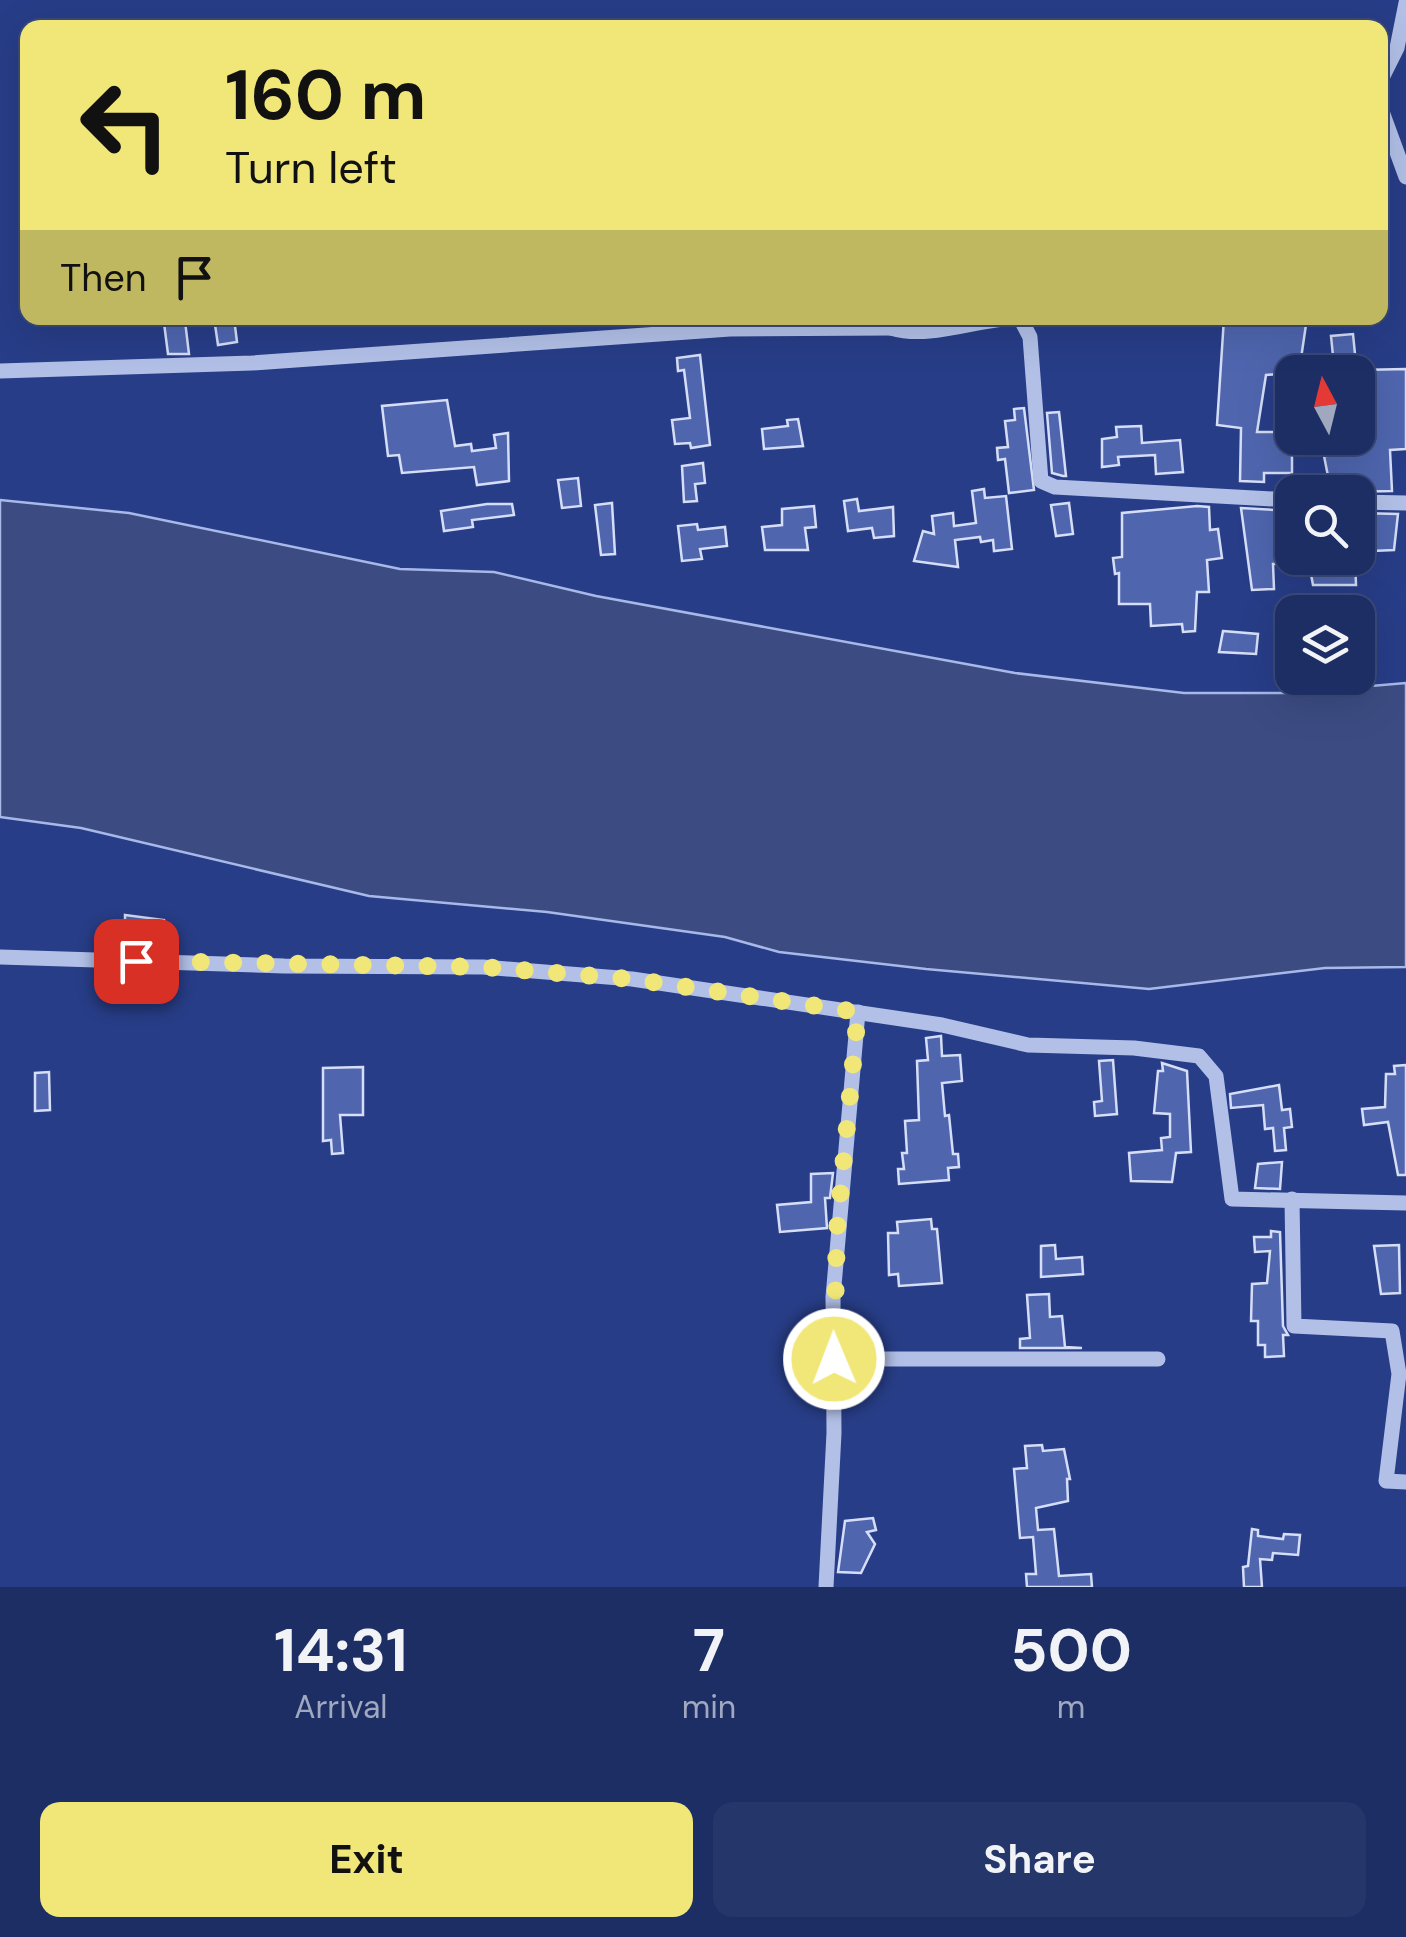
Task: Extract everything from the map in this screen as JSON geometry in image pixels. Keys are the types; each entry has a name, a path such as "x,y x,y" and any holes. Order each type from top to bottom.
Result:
{"street":[{"path":"1388,66 1397,48 1406,3"},
{"path":"1388,128 1406,176"},
{"path":"0,371 252,363 838,325"},
{"path":"895,325 909,333 952,325"},
{"path":"1024,325 1030,338 1042,481 1070,489 1129,488 1198,498 1275,500"},
{"path":"1375,502 1406,502"},
{"path":"0,957 284,966 484,967 632,979 942,1024 1028,1044 1134,1048 1199,1056 1216,1076 1232,1199 1406,1203"},
{"path":"826,1587 837,1230 858,1012"},
{"path":"1292,1199 1294,1326 1392,1331 1398,1374 1386,1482 1406,1482"},
{"path":"834,1359 1158,1358"}],"water":[{"path":"0,500 129,513 400,569 494,572 596,596 1015,673 1184,693 1375,695 1375,686 1406,683 1406,967 1325,968 1149,989 926,969 779,952 725,937 547,912 369,896 81,828 0,817"}],"building":[{"path":"164,325 185,325 189,354 168,354"},
{"path":"215,325 235,325 237,342 218,345"},
{"path":"1224,325 1306,325 1302,355 1275,355 1275,374 1266,375 1257,432 1275,432 1275,455 1292,455 1292,473 1264,473 1264,482 1240,481 1241,428 1217,425"},
{"path":"1353,334 1355,355 1333,355 1331,336"},
{"path":"700,355 710,445 691,448 690,443 675,444 672,420 690,418 684,370 678,371 677,358"},
{"path":"1406,369 1406,449 1390,450 1392,491 1375,491 1375,475 1328,475 1324,456 1375,455 1375,370"},
{"path":"447,400 455,446 471,444 472,451 496,448 494,435 508,433 509,481 477,485 474,467 402,473 399,455 388,456 382,406"},
{"path":"1024,408 1034,490 1009,493 1005,459 998,460 997,448 1008,447 1005,421 1015,420 1014,409"},
{"path":"1059,412 1066,476 1052,473 1047,413"},
{"path":"798,419 803,446 764,449 762,429 788,426 787,420"},
{"path":"1141,426 1142,443 1180,440 1183,472 1156,474 1155,455 1118,457 1119,465 1102,467 1102,439 1117,437 1116,427"},
{"path":"703,463 705,483 695,484 697,501 684,502 682,466"},
{"path":"578,478 581,506 562,508 558,480"},
{"path":"984,489 985,498 1006,496 1012,549 994,551 993,540 981,542 980,537 955,540 958,567 914,561 923,531 934,534 932,516 953,513 954,526 976,523 972,491"},
{"path":"857,499 859,511 893,507 894,536 874,538 872,528 848,531 844,501"},
{"path":"612,503 615,554 601,555 595,505"},
{"path":"1069,503 1073,534 1056,536 1051,505"},
{"path":"512,504 514,515 472,520 473,527 444,531 441,511"},
{"path":"814,506 816,527 805,528 808,550 765,550 762,527 782,525 782,509"},
{"path":"1209,507 1210,530 1218,529 1222,558 1207,560 1209,592 1197,592 1195,631 1183,632 1182,624 1151,626 1150,604 1119,604 1119,573 1115,574 1113,558 1122,557 1122,513"},
{"path":"1241,508 1275,510 1274,589 1252,590"},
{"path":"1375,513 1398,514 1394,550 1375,551"},
{"path":"697,524 698,530 725,527 727,546 700,549 702,559 682,561 678,526"},
{"path":"1311,575 1356,575 1356,585 1313,585"},
{"path":"1223,631 1258,634 1256,654 1219,652"},
{"path":"125,915 164,920 163,949 125,950"},
{"path":"941,1036 942,1056 960,1055 962,1081 942,1083 945,1116 949,1115 953,1154 958,1154 959,1167 948,1168 949,1180 899,1184 898,1169 904,1169 902,1153 907,1153 905,1121 919,1120 917,1061 928,1060 926,1038"},
{"path":"1113,1060 1117,1114 1095,1116 1094,1102 1102,1101 1099,1061"},
{"path":"1162,1063 1187,1071 1191,1152 1176,1153 1172,1182 1131,1181 1129,1153 1162,1150 1161,1138 1170,1137 1170,1114 1154,1113"},
{"path":"1406,1065 1406,1175 1398,1175 1388,1122 1364,1125 1362,1109 1385,1107 1386,1074 1395,1074 1394,1066"},
{"path":"363,1067 363,1115 340,1115 343,1153 332,1154 331,1140 323,1141 323,1068"},
{"path":"49,1072 50,1110 35,1111 35,1073"},
{"path":"1279,1085 1282,1110 1290,1109 1292,1127 1284,1128 1286,1150 1275,1151 1273,1128 1265,1129 1263,1105 1231,1108 1230,1094"},
{"path":"1282,1162 1280,1189 1255,1188 1258,1164"},
{"path":"833,1173 830,1198 825,1198 827,1228 780,1232 777,1205 811,1202 811,1174"},
{"path":"931,1219 932,1229 937,1229 942,1283 899,1286 898,1274 889,1275 888,1233 898,1233 897,1222"},
{"path":"1271,1231 1280,1232 1283,1326 1288,1335 1283,1335 1284,1356 1265,1357 1265,1345 1258,1345 1258,1321 1251,1321 1252,1284 1267,1283 1270,1251 1255,1252 1254,1237 1271,1237"},
{"path":"1055,1245 1056,1259 1082,1257 1083,1274 1041,1277 1041,1246"},
{"path":"1399,1245 1400,1293 1381,1294 1374,1246"},
{"path":"1049,1294 1050,1317 1062,1316 1065,1347 1082,1348 1020,1348 1020,1339 1030,1338 1027,1295"},
{"path":"1042,1445 1043,1451 1064,1449 1070,1479 1068,1501 1036,1508 1038,1530 1054,1529 1059,1576 1091,1574 1092,1587 1027,1587 1026,1574 1036,1574 1033,1537 1020,1538 1014,1469 1027,1468 1025,1446"},
{"path":"873,1518 876,1530 867,1532 875,1544 861,1573 838,1572 845,1521"},
{"path":"1252,1529 1258,1530 1258,1536 1283,1539 1284,1534 1300,1535 1298,1555 1273,1553 1272,1560 1260,1559 1262,1587 1244,1587 1243,1567 1248,1566"}],"route":[{"path":"136,961 484,967 632,979 858,1012 832,1297 834,1359"}]}
